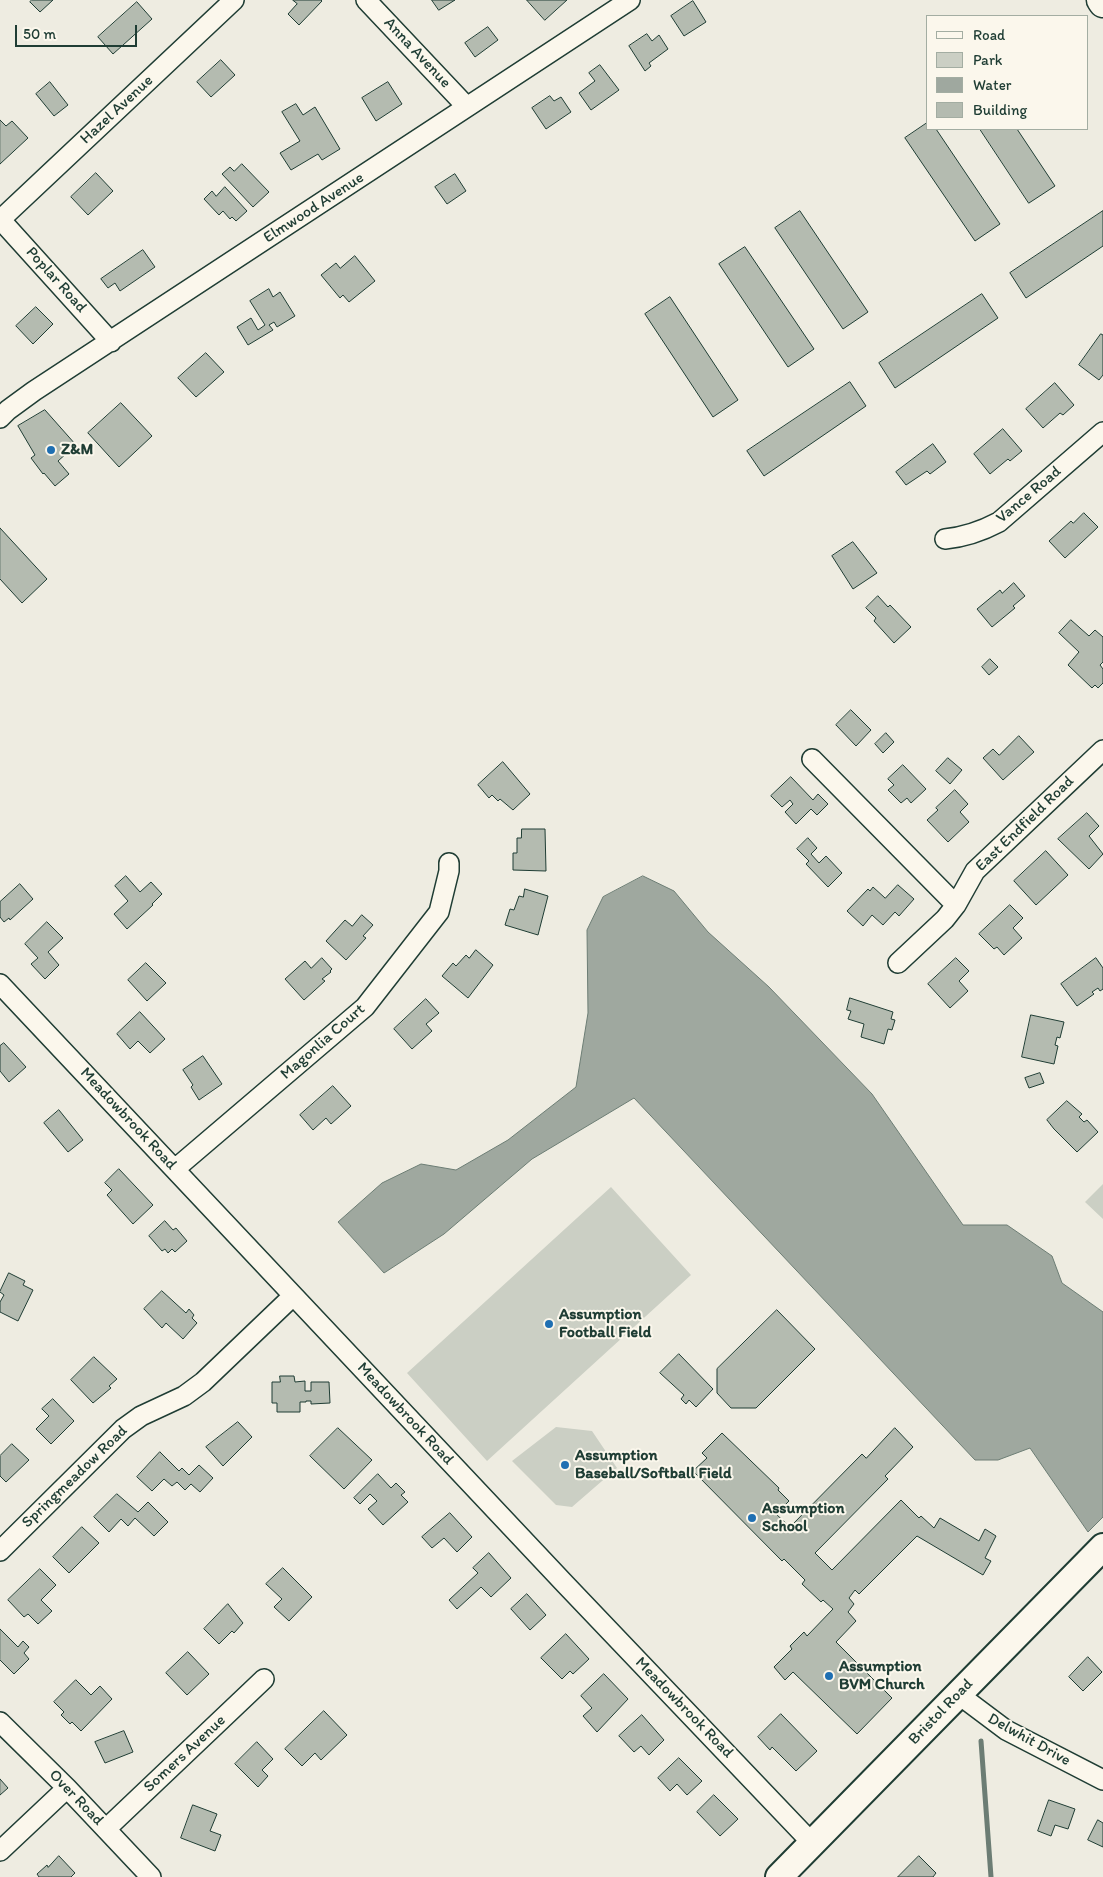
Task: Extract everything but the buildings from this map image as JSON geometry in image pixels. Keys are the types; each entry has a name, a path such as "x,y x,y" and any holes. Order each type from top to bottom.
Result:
{"main road":[{"name":"Bristol Road","path":"779,1877 1103,1547"}],"street":[{"name":"Hazel Avenue","path":"0,219 234,0"},
{"name":"Anna Avenue","path":"366,0 467,107"},
{"name":"Elmwood Avenue","path":"0,418 34,391 630,0"},
{"name":"Poplar Road","path":"0,219 111,342"},
{"name":"Vance Road","path":"945,539 967,536 999,522 1103,432"},
{"name":"East Endfield Road","path":"898,963 945,919 956,905 975,871 1103,750"},
{"path":"812,759 956,905"},
{"name":"Magonlia Court","path":"175,1169 364,1007 439,912 449,871 448,863"},
{"name":"Meadowbrook Road","path":"0,984 812,1843"},
{"name":"Springmeadow Road","path":"0,1551 123,1428 141,1416 184,1396 203,1382 293,1296"},
{"name":"Somers Avenue","path":"106,1829 264,1679"},
{"name":"Delwhit Drive","path":"958,1694 1006,1730 1103,1780"},
{"name":"Over Road","path":"0,1722 67,1788 151,1877"},
{"path":"0,1851 67,1788"}],"green space":[{"path":"1103,1184 1103,1219 1085,1202"},
{"name":"Assumption Football Field","path":"611,1187 691,1275 487,1461 407,1373"},
{"name":"Assumption Baseball/Softball Field","path":"556,1427 592,1431 617,1468 572,1507 556,1505 512,1461"}],"water":[{"path":"643,876 674,891 708,932 769,987 872,1094 963,1225 1007,1225 1052,1256 1062,1283 1103,1312 1103,1517 1088,1532 1030,1448 998,1460 975,1460 634,1098 532,1159 444,1234 384,1273 338,1222 382,1183 421,1164 456,1170 508,1140 576,1087 588,1013 587,930 603,897"}],"waterway":[{"path":"981,1741 991,1877"}],"place":[{"name":"Z&M","path":"51,450"},
{"name":"Assumption Football Field","path":"549,1324"},
{"name":"Assumption Baseball/Softball Field","path":"565,1465"},
{"name":"Assumption School","path":"752,1518"},
{"name":"Assumption BVM Church","path":"829,1676"}]}
